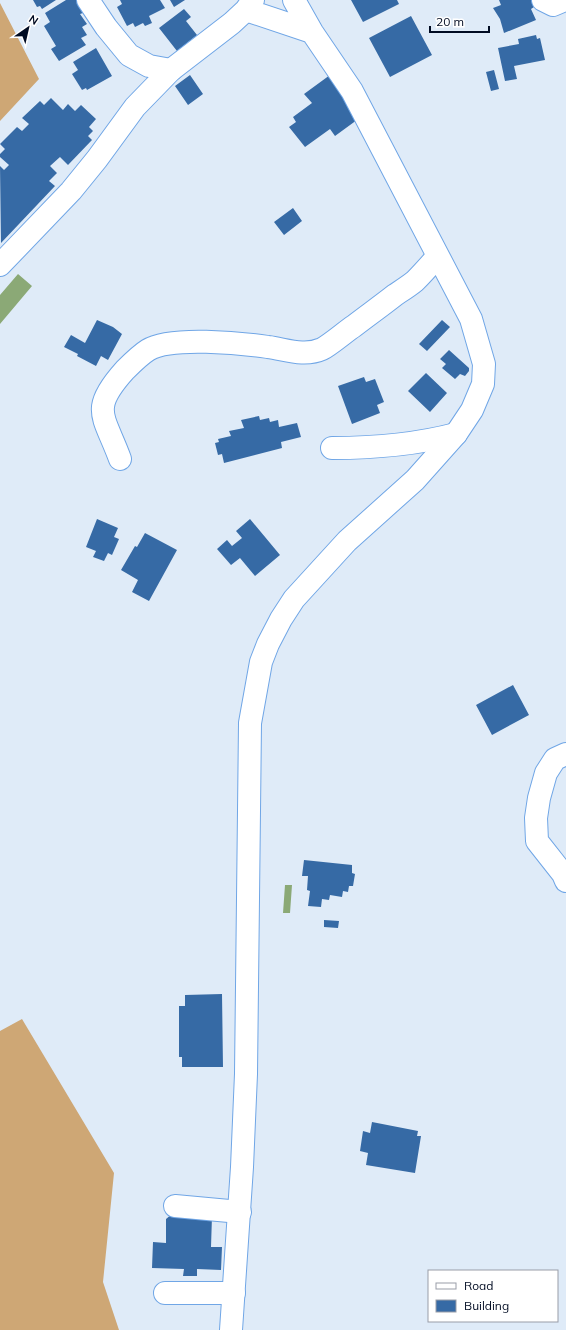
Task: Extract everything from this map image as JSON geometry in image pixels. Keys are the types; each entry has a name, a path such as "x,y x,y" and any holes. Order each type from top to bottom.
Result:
{"street":[{"path":"88,0 106,28 129,55 149,66 171,70"},
{"path":"231,1330 240,1212 246,1074 250,723 261,662 268,644 281,619 294,599 347,541 415,480 456,434 472,410 480,391 484,364 470,319 352,91 312,32 294,0"},
{"path":"544,0 553,5 565,0"},
{"path":"0,265 71,191 97,159 135,107 171,70 232,23 250,5 312,32"},
{"path":"120,459 106,426 102,414 102,406 105,396 118,378 129,366 149,350 169,343 196,342 268,347 302,353 322,349 414,281 437,256"},
{"path":"332,448 410,444 456,434"},
{"path":"566,754 555,759 546,773 539,798 536,818 536,840 560,869 566,881"},
{"path":"175,1206 240,1212"},
{"path":"165,1293 234,1293"}],"shaded area":[{"path":"0,3 39,79 0,121"},
{"path":"18,274 32,286 0,324 0,295"},
{"path":"285,885 292,885 290,913 283,913"},
{"path":"22,1019 114,1173 103,1282 119,1330 0,1330 0,1031"}],"building":[{"path":"33,0 56,0 42,9 40,6 37,7"},
{"path":"66,0 78,0 79,2 77,3 83,13 80,14 87,24 82,27 87,35 81,38 86,45 59,61 51,49 56,46 44,26 50,22 45,13"},
{"path":"120,0 160,0 165,8 149,16 152,23 145,26 143,23 135,27 133,23 127,26 117,7 122,4"},
{"path":"170,0 185,0 174,7"},
{"path":"351,0 397,0 399,4 363,22"},
{"path":"499,0 531,0 534,7 531,9 536,20 504,33 500,19 493,8 501,5"},
{"path":"184,9 191,17 186,21 197,35 177,51 159,28"},
{"path":"411,16 432,55 390,77 369,38"},
{"path":"536,35 537,39 540,38 545,60 514,66 517,79 505,81 498,48 519,44 518,39"},
{"path":"96,48 112,76 87,90 86,88 82,90 72,74 78,70 73,62"},
{"path":"494,70 499,89 491,91 486,72"},
{"path":"190,75 203,94 188,105 175,86"},
{"path":"330,75 361,117 335,136 330,129 305,147 289,127 296,122 293,117 312,103 304,94"},
{"path":"51,98 63,110 68,104 75,111 81,105 96,119 89,127 93,131 88,136 92,140 68,165 60,157 50,166 57,173 49,181 55,186 1,243 0,166 4,170 9,165 0,157 0,154 5,149 0,144 17,127 22,131 29,124 22,118 40,101 44,105"},
{"path":"293,208 302,221 284,235 274,222"},
{"path":"97,320 113,327 122,334 108,360 101,356 96,366 64,347 71,335 85,343"},
{"path":"442,320 450,327 427,351 419,344"},
{"path":"449,350 469,368 469,371 465,376 460,374 455,379 442,368 446,364 440,359"},
{"path":"426,373 447,393 430,412 408,391"},
{"path":"364,377 366,382 375,379 384,402 377,405 380,413 352,424 338,386"},
{"path":"259,416 260,420 269,418 270,422 278,420 279,427 297,423 301,437 281,442 282,448 224,463 222,454 218,455 215,443 219,442 218,439 231,436 229,431 244,428 241,420"},
{"path":"97,519 118,528 114,537 119,539 112,555 108,553 104,561 93,557 96,551 86,547"},
{"path":"250,519 280,555 255,576 240,558 231,565 217,549 227,540 232,546 242,538 236,531"},
{"path":"145,533 177,550 149,601 132,592 138,580 121,570 135,546 137,547"},
{"path":"513,685 529,715 492,735 476,705"},
{"path":"304,860 352,865 352,873 355,874 353,886 349,886 348,892 343,891 342,897 330,895 329,900 322,899 321,907 308,906 310,891 307,890 308,876 302,876"},
{"path":"324,920 339,921 338,928 324,927"},
{"path":"222,994 223,1067 182,1067 182,1057 179,1057 179,1006 185,1006 185,995"},
{"path":"372,1122 418,1131 417,1136 421,1136 415,1173 366,1165 368,1153 360,1151 363,1131 370,1133"},
{"path":"172,1214 212,1216 211,1247 222,1247 221,1270 197,1269 197,1276 183,1276 184,1269 152,1268 153,1242 166,1243 166,1219"}]}
